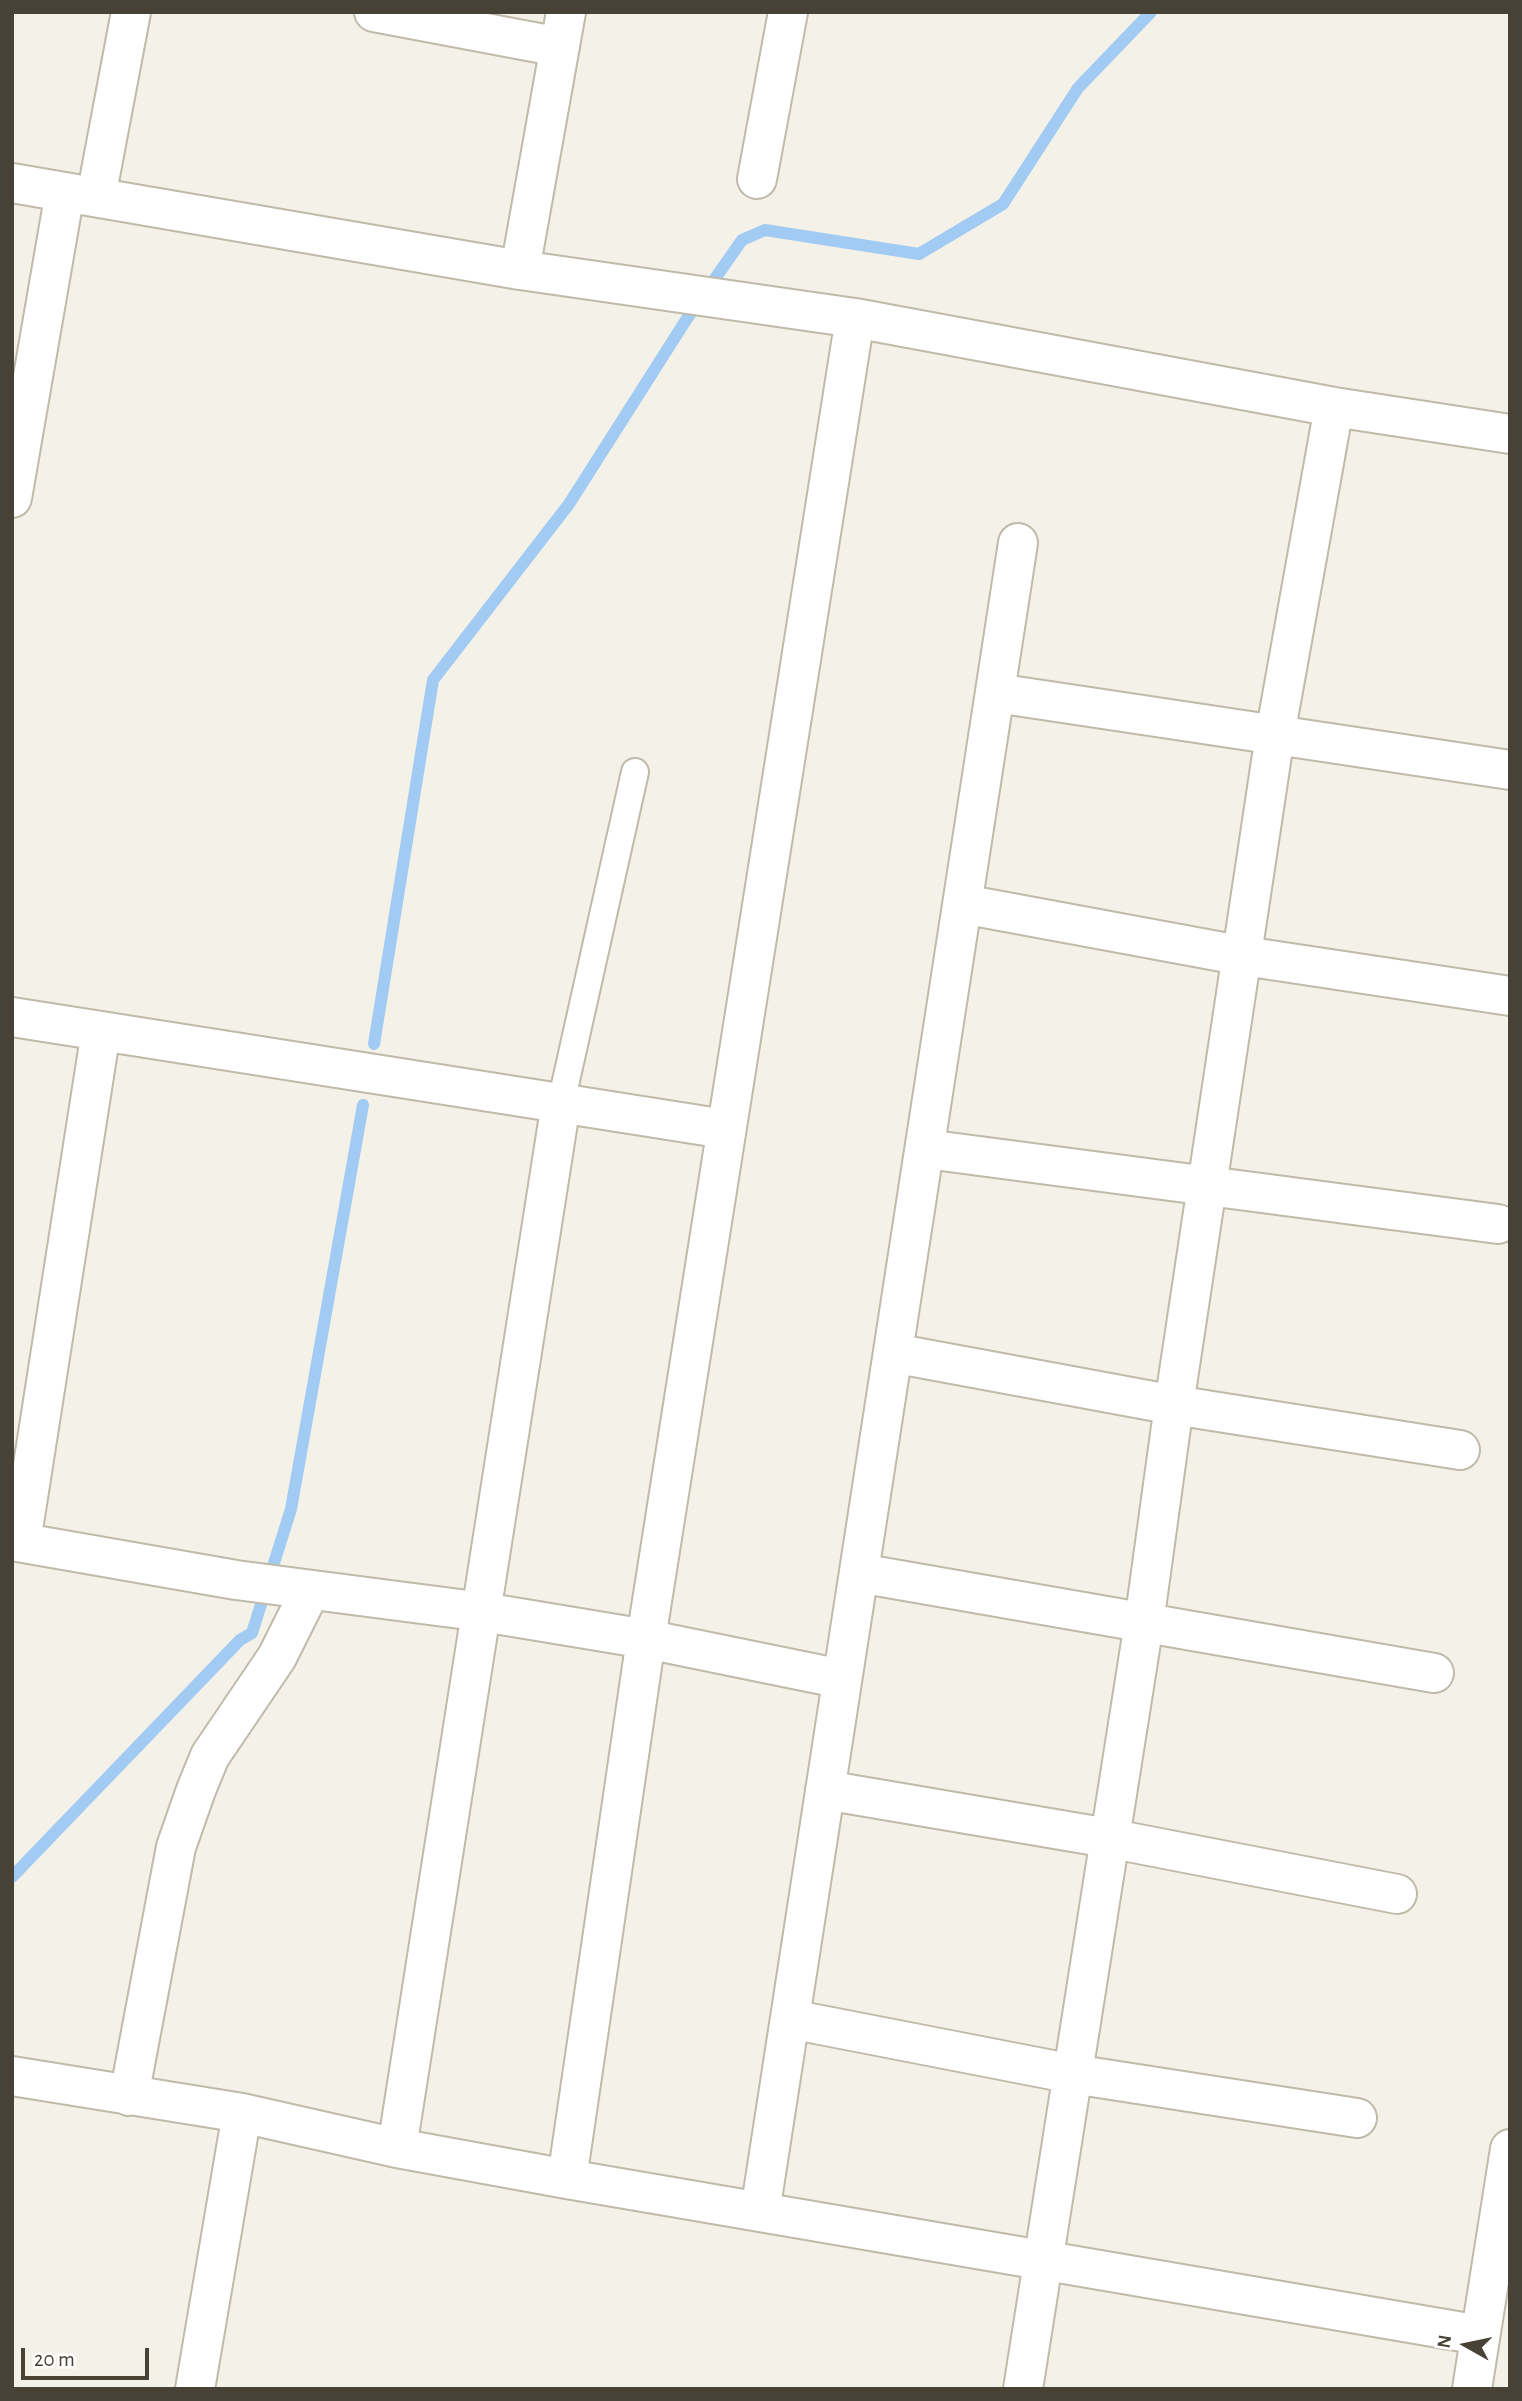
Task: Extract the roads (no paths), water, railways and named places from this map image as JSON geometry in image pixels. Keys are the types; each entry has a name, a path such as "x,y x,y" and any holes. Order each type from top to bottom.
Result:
{"street":[{"path":"12,498 80,194 131,12"},
{"path":"374,12 563,30 520,270"},
{"path":"757,179 781,13"},
{"path":"12,183 626,287 855,318 1334,407 1510,434"},
{"path":"567,2179 646,1639 855,318"},
{"path":"1023,2389 1144,1623 1174,1405 1244,956 1275,736 1334,407"},
{"path":"760,2212 1018,543"},
{"path":"996,692 1510,770"},
{"path":"963,904 1244,956 1510,996"},
{"path":"12,1017 725,1129"},
{"path":"101,1031 17,1542 300,1590 483,1612 646,1639 842,1679"},
{"path":"397,2148 561,1102"},
{"path":"926,1149 1498,1224"},
{"path":"893,1353 1174,1405 1460,1450"},
{"path":"859,1573 1434,1673"},
{"path":"129,2096 176,1847 210,1756 277,1657 300,1590"},
{"path":"825,1790 1108,1839 1397,1894"},
{"path":"790,2019 1073,2074 1357,2118"},
{"path":"12,2076 242,2113 397,2148 567,2179 1480,2335"},
{"path":"195,2389 242,2113"},
{"path":"1472,2389 1510,2149"}],"lane":[{"path":"561,1102 635,772"}],"waterway":[{"path":"374,1044 433,680 569,504 686,320 742,240 765,230 919,254 1003,204 1078,88 1151,12"},
{"path":"12,1877 240,1640 252,1633 291,1509 363,1105"}]}
